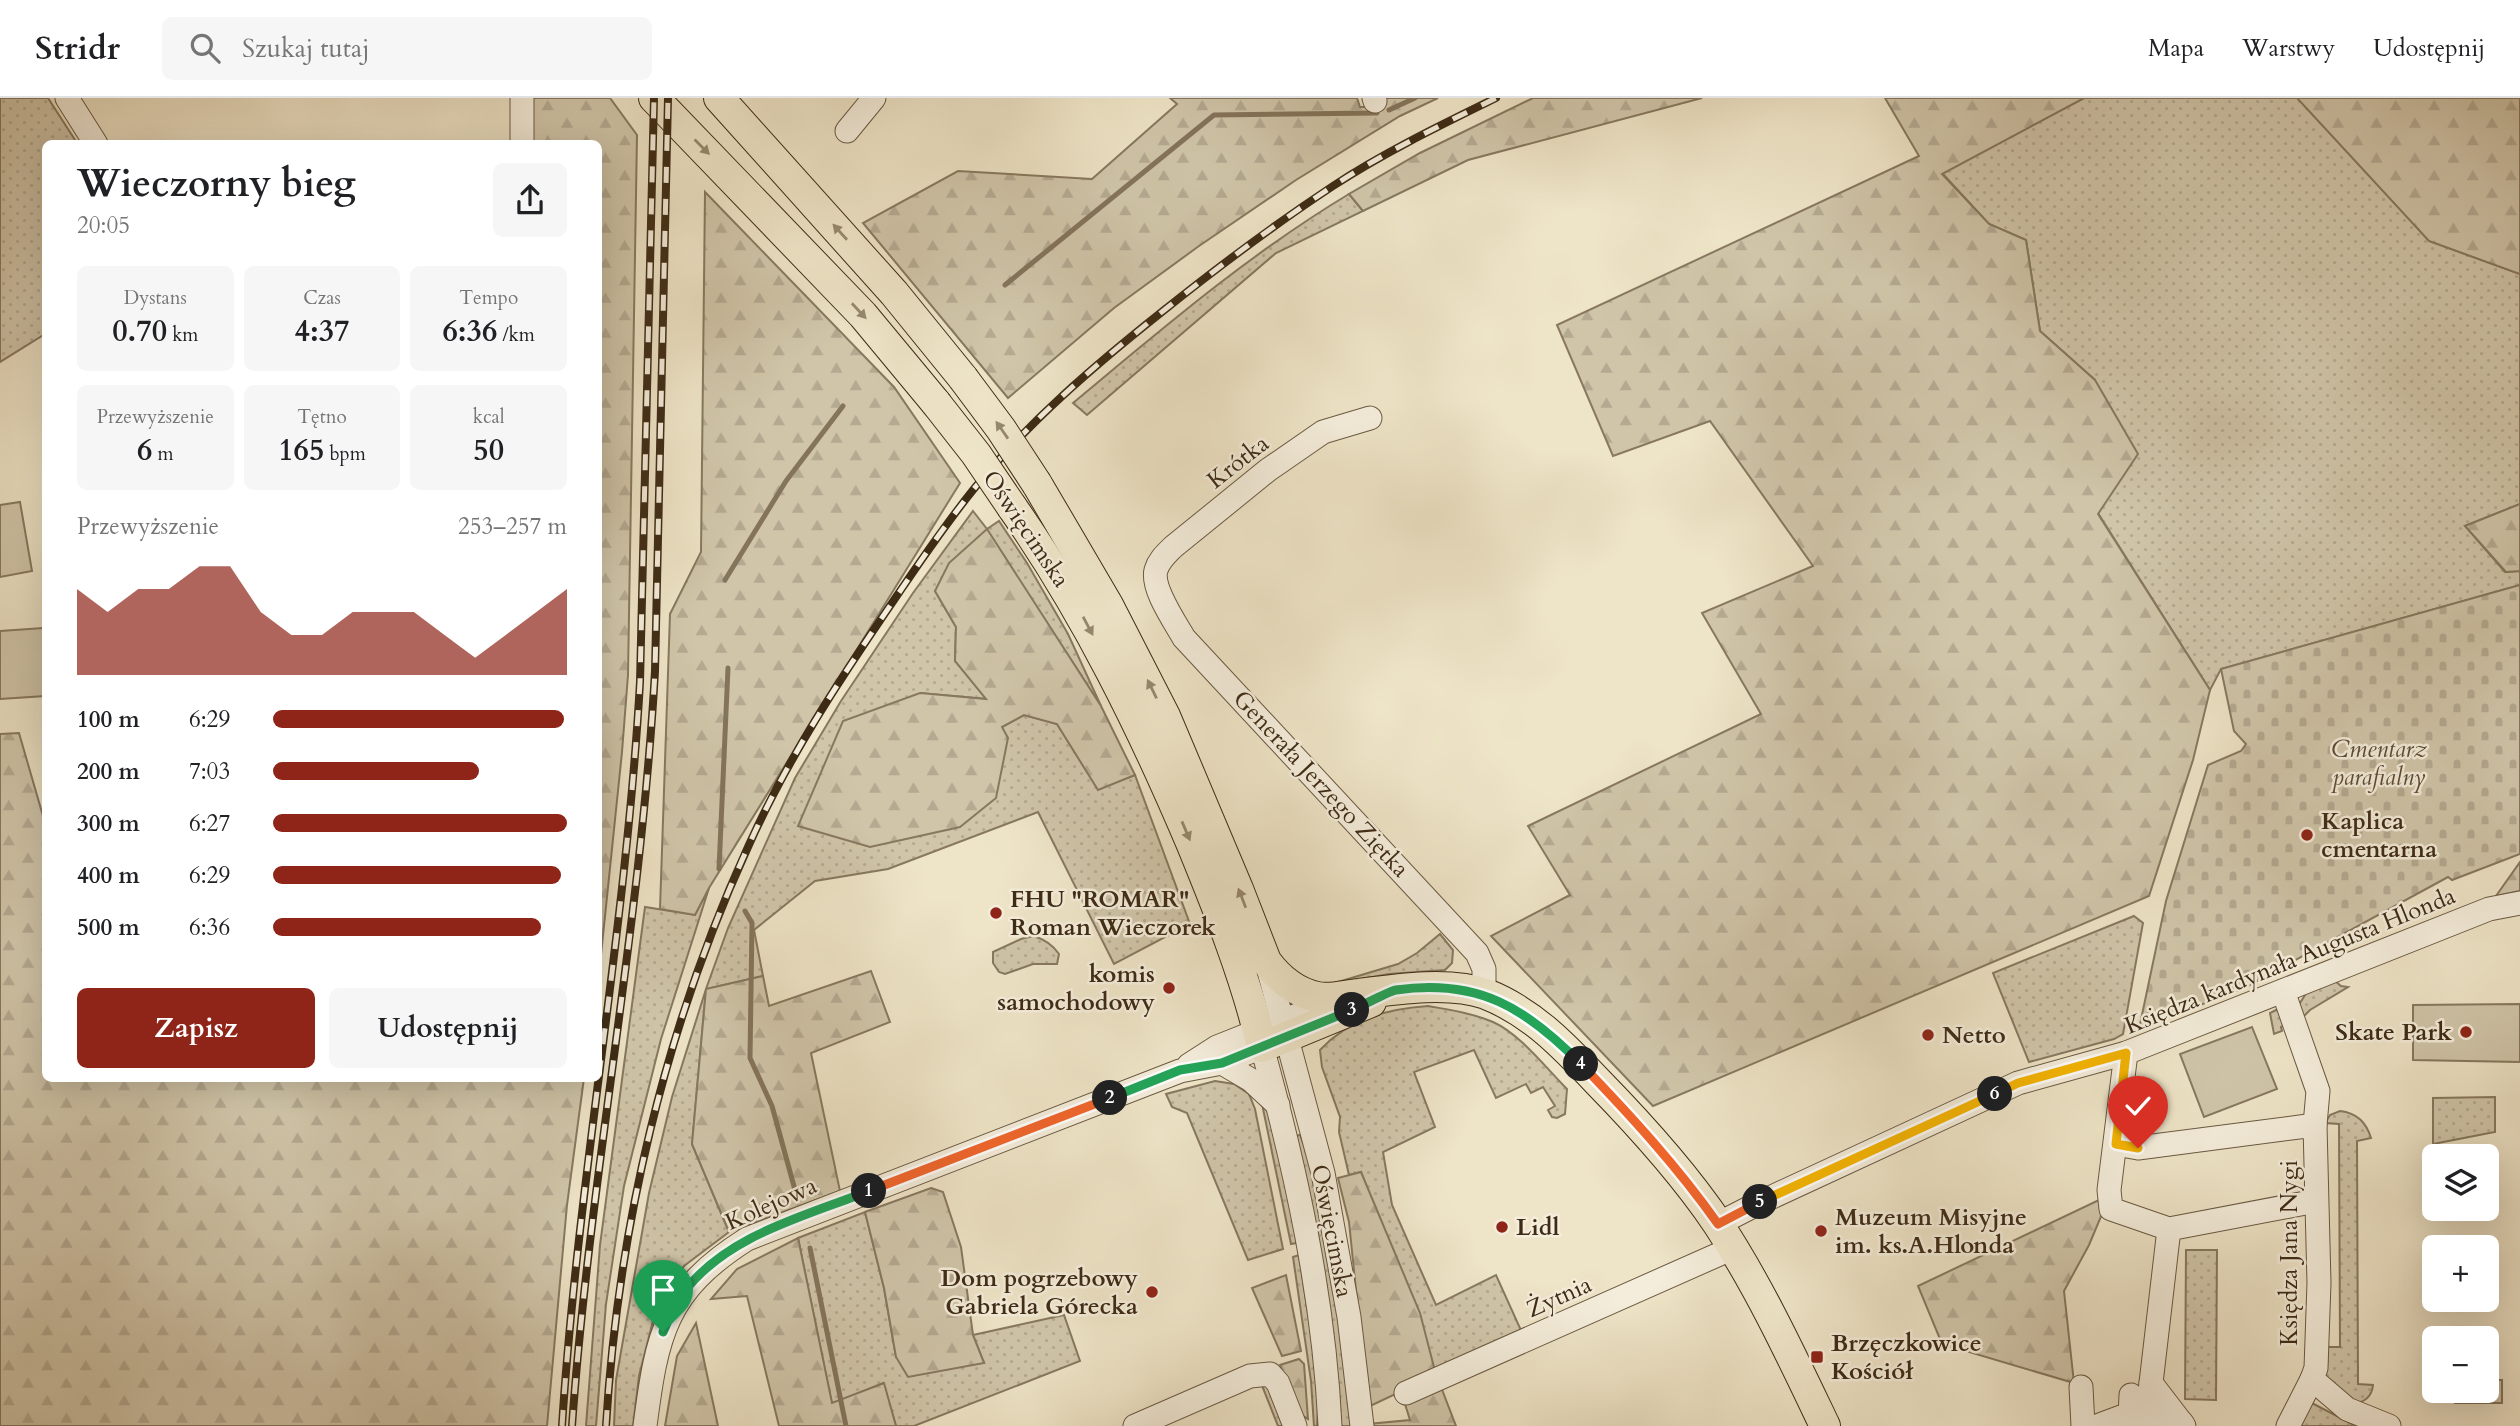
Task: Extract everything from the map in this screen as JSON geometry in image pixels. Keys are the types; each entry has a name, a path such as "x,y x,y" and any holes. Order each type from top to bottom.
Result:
{"main road":[{"name":"Oświęcimska","path":"654,98 863,316 976,454 1051,564 1083,617 1161,773 1272,1034"},
{"name":"Oświęcimska","path":"725,102 894,293 1002,429 1037,484 1108,605 1165,716 1266,961 1275,974 1301,993 1320,998 1393,990"},
{"path":"1272,1034 1376,1000 1393,990 1442,988 1484,994 1517,1010 1561,1044 1642,1127 1680,1172 1725,1236 1775,1321 1825,1426"}],"street":[{"path":"67,98 93,140"},
{"path":"522,98 522,140"},
{"path":"847,131 874,98"},
{"name":"Krótka","path":"1155,573 1160,560 1173,547 1268,470 1323,432 1370,418"},
{"name":"Generała Jerzego Ziętka","path":"1155,573 1161,597 1184,638 1477,953 1484,969 1484,994"},
{"name":"Księdza kardynała Augusta Hlonda","path":"2316,1201 2169,1229 2111,1209 2109,1190 2126,1053 2489,909 2520,903"},
{"name":"Oświęcimska","path":"1266,961 1278,1106 1295,1178 1321,1321 1330,1426"},
{"name":"Księdza Jana Nygi","path":"2283,991 2318,1091 2315,1125 2319,1283 2316,1368 2288,1426"},
{"name":"Kolejowa","path":"1180,1070 1222,1063 1310,1010 1320,998"},
{"name":"Oświęcimska","path":"1272,1034 1322,1173 1349,1317 1362,1426"},
{"name":"Kolejowa","path":"645,1426 654,1364 663,1332 681,1295 719,1257 747,1239 1180,1070 1217,1047 1272,1034"},
{"path":"1725,1236 1735,1214 2018,1083 2126,1053"},
{"path":"1222,1063 1251,1080 1278,1106"},
{"name":"Księdza Jana Nygi","path":"2116,1144 2138,1148 2315,1125"},
{"path":"2169,1229 2151,1383 2183,1424"},
{"name":"Żytnia","path":"1406,1393 1725,1236"},
{"path":"1135,1426 1250,1376 1270,1374 1278,1383 1296,1426"},
{"name":"Księdza Jana Nygi","path":"2312,1379 2347,1409 2384,1423"},
{"path":"2081,1387 2083,1426"},
{"path":"2097,1426 2121,1417 2130,1417 2131,1395"}],"green space":[{"path":"0,98 48,98 75,140 42,140 42,336 0,362"},
{"path":"532,98 610,98 637,135 628,675 602,945 602,140 532,140"},
{"path":"1170,98 1357,98 1360,107 1382,107 1381,98 1438,98 1400,116 1296,180 1199,246 1114,308 1008,398 863,223 958,171 1092,179 1177,104"},
{"path":"1533,98 1702,98 1468,160 1363,211 1349,194 1420,153"},
{"path":"1885,98 2084,98 1942,174 1989,224 2026,240 2040,331 2095,380 2138,454 2098,514 2210,690 2193,760 2149,896 1653,1106 1491,936 1570,895 1528,826 1761,714 1702,613 1813,566 1710,421 1613,456 1557,325 1919,156"},
{"path":"2084,98 2300,98 2429,241 2520,274 2520,504 2465,526 2505,572 2520,571 2520,585 2221,669 2210,690 2098,513 2095,380 2040,331 2026,240 1989,224 1942,173"},
{"path":"2297,98 2520,98 2520,274 2429,241"},
{"path":"705,192 894,387 960,483 709,888 695,915 660,909 670,614 701,552"},
{"path":"1349,194 1363,211 1276,253 1087,415 1073,403 1241,267"},
{"path":"20,502 32,571 0,577 0,505"},
{"path":"2520,504 2520,571 2506,572 2465,526"},
{"path":"973,511 987,529 999,521 1068,634 1101,706 987,530 935,591 956,627 955,661 987,699 920,693 1002,727 1024,715 1057,724 1098,789 1135,775 1190,924 1114,964 1038,812 888,869 815,881 754,930 763,976 706,989 728,928 795,778 841,701 913,593"},
{"path":"987,529 1101,706 1135,775 1098,790 1057,724 1024,715 1002,727 1008,738 996,798 960,827 870,847 798,826 843,721 920,693 986,699 955,661 956,627 935,591 949,563"},
{"name":"Cmentarz parafialny","path":"2520,585 2520,854 2452,880 2448,877 2246,987 2139,1029 2166,901 2208,765 2241,751 2246,744 2234,731 2221,669"},
{"path":"42,628 42,696 0,699 0,631"},
{"path":"19,733 42,813 42,1082 583,1082 567,1205 547,1426 0,1426 0,734"},
{"path":"2520,862 2520,891 2496,896"},
{"path":"709,888 661,1039 624,1186 606,1304 596,1426 586,1426 600,1245 645,907 695,915"},
{"path":"2134,916 2143,923 2123,1034 2114,1039 2029,1062 1993,973"},
{"path":"1440,934 1453,950 1452,963 1445,970 1389,974 1328,985 1398,964"},
{"path":"1033,936 1048,942 1056,950 1059,954 1057,964 1033,964 1005,974 999,972 993,963 993,952"},
{"path":"871,971 890,1022 811,1053 840,1191 729,1232 692,1144 706,989 763,976 769,1006"},
{"path":"2334,980 2341,986 2348,987 2303,1017 2298,1006 2307,992"},
{"path":"706,989 692,1144 729,1232 684,1266 656,1309 639,1376 633,1426 614,1426 616,1380 649,1193 672,1097"},
{"name":"Skate Park","path":"2520,1004 2520,1062 2413,1060 2413,1005"},
{"path":"1428,1006 1477,1016 1503,1027 1523,1043 1567,1089 1565,1114 1557,1118 1552,1117 1548,1110 1555,1106 1543,1087 1531,1093 1526,1084 1496,1098 1474,1050 1414,1072 1435,1127 1383,1152 1392,1205 1436,1305 1496,1275 1524,1337 1436,1375 1361,1172 1349,1175 1339,1132 1340,1117 1322,1067 1320,1050 1343,1030 1356,1023 1383,1013"},
{"path":"2276,1010 2287,1024 2281,1027 2282,1031 2274,1034 2270,1013"},
{"path":"2252,1027 2277,1089 2204,1117 2180,1054"},
{"path":"1215,1081 1234,1084 1249,1094 1255,1109 1283,1249 1248,1260 1187,1113 1172,1107 1166,1094"},
{"path":"2495,1097 2495,1132 2433,1144 2433,1098"},
{"path":"1261,1099 1270,1114 1298,1240 1296,1243 1291,1244"},
{"path":"2340,1111 2360,1119 2371,1138 2357,1141 2358,1384 2373,1385 2367,1398 2353,1403 2326,1379 2326,1347 2340,1347 2339,1124 2325,1123 2330,1115"},
{"path":"1300,1135 1310,1161 1335,1287 1351,1426 1341,1426 1295,1136"},
{"path":"1361,1172 1420,1313 1436,1375 1368,1407 1349,1222 1338,1178"},
{"path":"931,1188 943,1192 961,1247 973,1335 984,1363 908,1377 896,1357 884,1288 865,1212"},
{"path":"2099,1200 2105,1207 2089,1245 2064,1291 2074,1383 1942,1344 1918,1286"},
{"path":"865,1212 884,1288 896,1357 984,1363 973,1335 1064,1315 1080,1361 914,1426 896,1426 883,1383 832,1404 798,1238"},
{"path":"798,1238 832,1403 884,1383 896,1426 779,1426 747,1296 711,1299 737,1269"},
{"path":"2186,1250 2217,1250 2216,1400 2185,1399"},
{"path":"1299,1255 1319,1385 1317,1426 1314,1426 1311,1381 1293,1257"},
{"path":"1286,1275 1301,1351 1282,1356 1252,1288"},
{"path":"696,1323 718,1426 665,1426 677,1356"},
{"path":"1299,1359 1304,1364 1308,1419 1292,1403 1280,1365"},
{"path":"1265,1380 1283,1426 1278,1426 1261,1383"},
{"path":"2499,1380 2502,1380 2502,1403 2499,1403"},
{"path":"1441,1387 1456,1426 1368,1426 1410,1420 1405,1404"},
{"path":"2306,1400 2356,1426 2297,1426"}],"waterway":[{"path":"1389,110 1415,98"},
{"path":"1005,285 1214,115 1377,113"},
{"path":"725,580 786,481 843,406"},
{"path":"719,869 728,668"},
{"path":"745,911 752,923 750,1058 772,1106 795,1190"},
{"path":"810,1248 846,1426"}],"railway":[{"path":"602,1051 624,868 640,682 654,98"},
{"path":"572,1426 591,1237 639,860 655,671 668,98"},
{"path":"606,1426 612,1351 634,1203 650,1130 692,986 763,814 815,720 874,630 942,530 994,465 1063,395 1112,352 1225,262 1333,186 1393,150 1496,98"},
{"path":"562,1426 569,1333 598,1082"}],"place":[{"name":"Kaplica cmentarna","path":"2307,835"},
{"name":"FHU \"ROMAR\" Roman Wieczorek","path":"996,913"},
{"name":"komis samochodowy","path":"1169,988"},
{"name":"Skate Park","path":"2466,1032"},
{"name":"Netto","path":"1928,1035"},
{"name":"Lidl","path":"1502,1227"},
{"name":"Muzeum Misyjne im. ks.A.Hlonda","path":"1821,1231"},
{"name":"Dom pogrzebowy Gabriela Górecka","path":"1152,1292"},
{"name":"Brzęczkowice Kościół","path":"1817,1357"}],"route":[{"path":"663,1332 681,1295 719,1257 747,1239 1180,1070 1222,1063 1287,1038 1393,990 1442,988 1484,994 1517,1010 1544,1028 1634,1119 1680,1172 1718,1224 2018,1083 2126,1053 2116,1144 2138,1148"}]}
